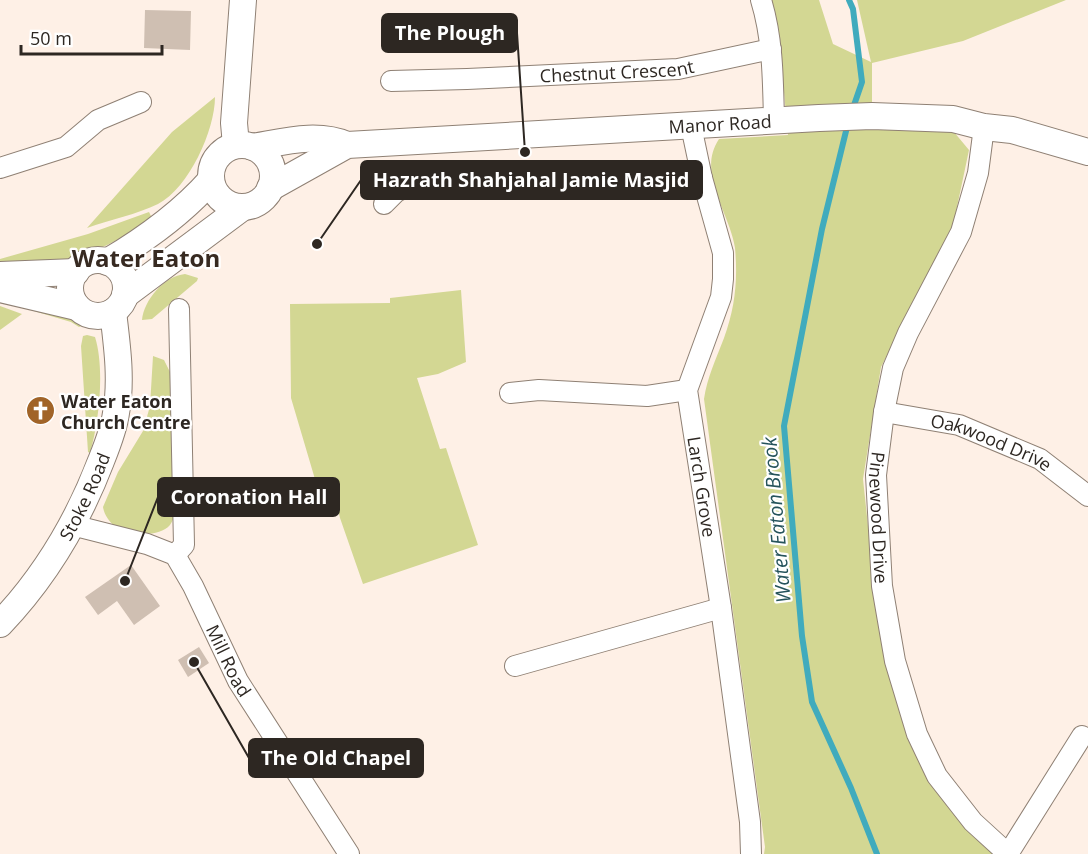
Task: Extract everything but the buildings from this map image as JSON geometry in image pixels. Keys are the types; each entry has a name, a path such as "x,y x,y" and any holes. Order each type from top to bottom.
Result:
{"street":[{"path":"243,0 234,123 244,146"},
{"path":"761,0 771,50 774,121"},
{"name":"Chestnut Crescent","path":"391,81 467,80 678,69 771,50"},
{"path":"0,168 66,147 98,120 141,102"},
{"name":"Manor Road","path":"270,188 347,146 823,118 872,116 953,119 984,127 1012,130 1088,152"},
{"name":"Larch Grove","path":"691,126 723,253 723,279 721,297 687,390 721,608 750,822 751,854"},
{"name":"Pinewood Drive","path":"984,127 978,173 961,232 908,333 893,368 884,412 876,475 882,585 895,661 916,734 937,776 973,822 1008,854"},
{"name":"Manor Road","path":"244,146 309,138 326,138 347,146"},
{"path":"244,146 261,151 271,165 273,174 270,188 263,199 256,204 243,207 223,201 216,194 211,180 213,165 218,156 226,149 244,146"},
{"path":"384,204 396,192 412,184 447,178 594,171 688,179 702,177"},
{"path":"107,262 165,224 193,200 211,180"},
{"path":"0,289 77,307 89,315 105,315 243,207"},
{"path":"77,307 71,288 72,280 76,272 89,262 98,260 107,262 120,272 126,287 119,304"},
{"path":"0,275 76,272"},
{"name":"Stoke Road","path":"0,624 36,580 72,525 97,472 116,414 119,375 119,304"},
{"path":"72,525 147,544 176,555 184,545 179,309"},
{"path":"510,393 539,390 646,396 687,390"},
{"name":"Oakwood Drive","path":"884,412 959,424 1040,459 1088,496"},
{"name":"Mill Road","path":"176,555 238,681 349,854"},
{"path":"515,666 721,608"},
{"path":"1008,854 1082,736"}],"green space":[{"path":"770,0 819,0 833,44 871,62 857,0 1066,0 963,41 872,63 872,116 954,132 969,150 953,226 881,367 863,479 873,573 922,763 999,854 764,854 765,847 704,399 731,316 736,283 735,248 716,193 711,165 713,152 719,139 788,135 781,60"},
{"path":"215,97 214,110 205,141 190,172 180,185 169,196 150,208 87,228 172,132"},
{"path":"149,212 152,218 109,244 85,254 52,261 0,265 0,259 88,234"},
{"path":"185,274 198,278 197,281 152,319 142,320 147,305 156,290 170,279"},
{"path":"461,290 466,362 438,374 417,378 440,449 446,448 478,545 363,584 340,518 331,482 317,486 291,398 290,304 390,303 390,298"},
{"path":"0,301 80,319 84,325 79,327 71,322"},
{"path":"0,306 22,314 0,330"},
{"path":"83,336 95,337 100,364 98,411 90,453 88,452 81,346"},
{"path":"153,356 164,360 171,374 176,512 165,529 144,534 116,527 107,518 103,507 118,472 143,431 150,406"}],"waterway":[{"name":"Water Eaton Brook","path":"849,0 853,9 862,82 852,111"},
{"name":"Water Eaton Brook","path":"848,123 822,229 784,426 802,636 812,702 851,788 877,854"}],"place":[{"name":"The Plough","path":"525,152"},
{"name":"Hazrath Shahjahal Jamie Masjid","path":"317,244"},
{"name":"Water Eaton Church Centre","path":"40,411"},
{"name":"Coronation Hall","path":"125,581"},
{"name":"The Old Chapel","path":"194,662"}],"district":[{"name":"Water Eaton","path":"146,257"}]}
